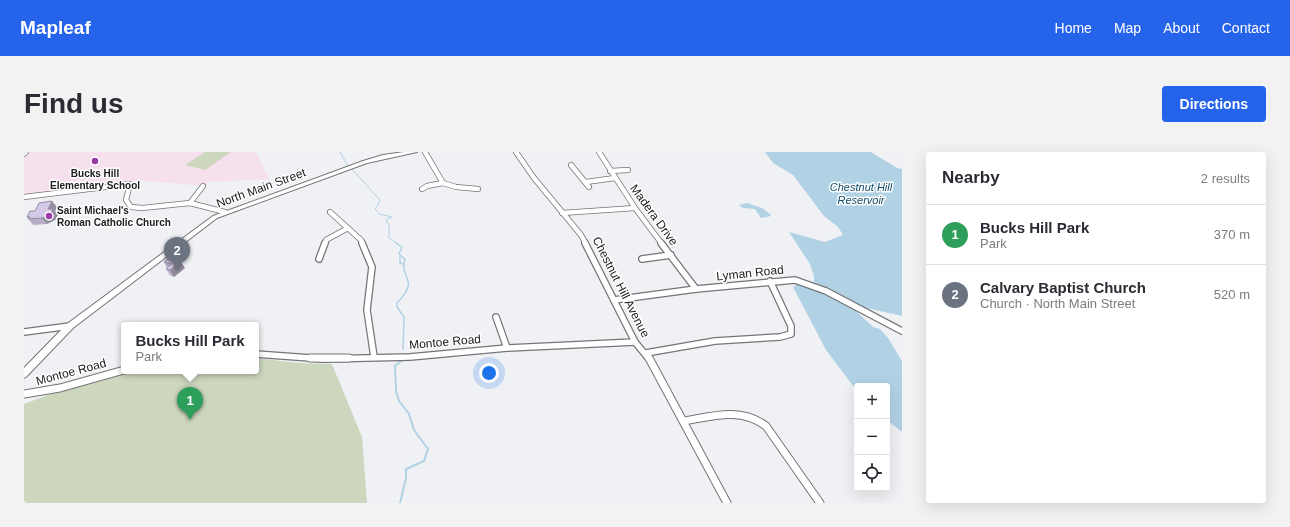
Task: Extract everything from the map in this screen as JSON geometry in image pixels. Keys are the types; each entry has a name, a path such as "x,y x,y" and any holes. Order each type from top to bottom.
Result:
{"main road":[{"name":"North Main Street","path":"24,374 70,326 214,217 365,162 414,152"}],"street":[{"path":"425,152 443,182"},
{"name":"Chestnut Hill Avenue","path":"516,152 562,213 584,239 636,342 646,353 684,420 727,503"},
{"name":"Madera Drive","path":"599,152 610,171 636,208 696,289"},
{"path":"571,165 590,187"},
{"path":"610,171 628,170"},
{"path":"586,182 615,178"},
{"path":"422,189 427,186 443,182 456,187 478,189"},
{"path":"24,197 130,184 126,200 131,207 142,208 190,203 225,212"},
{"path":"190,203 203,186"},
{"path":"562,213 636,208"},
{"path":"330,212 361,240 372,267 367,310 374,356"},
{"path":"319,259 326,240 348,228"},
{"path":"642,259 671,255"},
{"name":"Lyman Road","path":"614,300 696,289 790,280 812,285 902,331"},
{"path":"646,353 715,341 780,337 791,334 791,326 770,282"},
{"path":"496,317 507,348"},
{"path":"24,332 70,326"},
{"name":"Montoe Road","path":"259,354 324,359 374,356 410,357 507,348 636,342"},
{"name":"Montoe Road","path":"24,394 60,388 121,371"},
{"path":"684,420 741,413 754,416 766,426 820,503"}],"shaded area":[{"path":"29,152 256,152 269,179 208,182 206,186 144,181 24,195 24,159"}],"green space":[{"path":"205,152 231,152 205,170 185,165"},
{"path":"259,358 299,363 332,364 362,437 367,503 24,503 24,404 48,395 121,374 259,374"}],"water":[{"name":"Chestnut Hill Reservoir","path":"765,152 871,152 897,168 902,169 902,316 862,307 814,282 814,276 810,264 789,232 825,242 843,235 838,227 824,216 793,175 773,163"},
{"path":"747,203 762,208 771,216 761,218 755,209 743,208 739,205"},
{"path":"796,285 805,286 825,293 854,309 873,327 880,329 888,338 902,361 902,432 890,422 890,383 854,383 854,387 826,350 793,287"}],"building":[{"path":"52,201 48,209 53,209 50,214 42,218 28,219 30,217 27,217 30,211 35,211 39,203"},
{"path":"169,258 181,262 170,270 166,269 171,264 164,262"}],"waterway":[{"path":"340,152 348,166"},
{"path":"352,169 379,199 380,201 375,209 379,214 392,217 386,220 389,225 389,238 398,244"},
{"path":"396,243 402,247 399,254 405,259 404,266 408,280 408,289 397,303 397,307 404,317 403,349"},
{"path":"400,256 400,263 403,264"},
{"path":"400,503 406,478 406,469 424,461 428,449 414,430 409,414 399,401 396,391 395,366 402,360"}],"place":[{"name":"Bucks Hill Elementary School","path":"95,161"},
{"name":"Saint Michael's Roman Catholic Church","path":"49,216"},
{"name":"Calvary Baptist Church","path":"177,270"},
{"name":"Bucks Hill Park","path":"190,420"}]}
